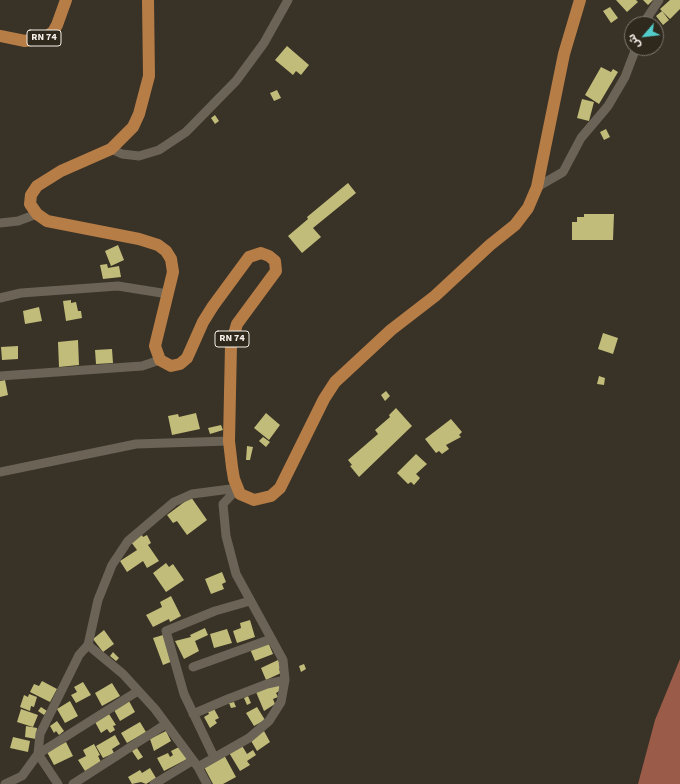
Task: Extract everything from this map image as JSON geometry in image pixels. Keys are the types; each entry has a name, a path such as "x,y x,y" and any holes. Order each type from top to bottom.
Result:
{"main road":[{"name":"RN 74","path":"0,36 25,41 44,38 53,32 58,25 66,0"},
{"path":"148,0 149,76 143,101 133,127 124,138 111,149 61,171 37,186 31,195 30,204 36,214 55,223 105,231 158,245 166,251 171,259 172,272 155,346 160,360"},
{"path":"238,488 244,497 254,500 271,496 280,488 324,399 335,382 391,330 435,296 490,245 515,225 528,208 537,187 564,54 580,0"},
{"name":"RN 74","path":"160,360 170,366 184,362 213,306 249,257 261,253 269,256 275,261 276,271 237,324 233,334 229,441 234,479 238,488"}],"street":[{"path":"111,149 122,154 139,156 159,150 186,132 236,81 264,43 288,0"},
{"path":"648,16 660,0"},
{"path":"537,187 563,172 581,138 608,106 622,83 633,56"},
{"path":"0,223 18,221 36,214"},
{"path":"0,298 21,293 118,286 168,294"},
{"path":"0,376 142,366 160,360"},
{"path":"0,472 136,444 229,441"},
{"path":"154,784 195,764 214,757 248,738 269,721 281,702 285,680 283,660 236,574 226,536 223,504 238,488"},
{"path":"58,784 38,754 40,734 79,655 88,645 98,600 112,565 128,541 174,502 192,494 238,488"},
{"path":"214,757 184,694 166,631 216,611 250,601"},
{"path":"192,667 271,639"},
{"path":"88,645 123,674 138,691 166,724 195,764 207,784"},
{"path":"193,714 267,684 285,680"},
{"path":"5,784 22,776 38,754 138,691"},
{"path":"73,784 166,724"}],"shaded area":[{"path":"680,659 680,784 638,784 655,720"}],"building":[{"path":"616,0 636,0 638,2 627,12"},
{"path":"643,0 653,0 648,5"},
{"path":"670,0 680,0 680,9 670,19 660,9"},
{"path":"610,7 618,18 611,23 603,11"},
{"path":"662,11 669,20 664,24 664,16 656,16"},
{"path":"287,46 309,65 301,75 296,71 293,75 275,60"},
{"path":"601,67 611,72 613,69 618,72 599,104 585,95"},
{"path":"277,90 281,98 274,101 270,93"},
{"path":"582,99 594,102 589,121 577,118"},
{"path":"215,115 219,121 215,124 211,118"},
{"path":"606,129 610,137 604,140 600,132"},
{"path":"348,183 356,193 313,228 321,237 302,253 288,236 308,219 307,217"},
{"path":"584,214 614,214 613,240 572,240 572,222 577,222 577,217 584,217"},
{"path":"118,245 124,260 111,266 105,251"},
{"path":"107,264 108,268 119,266 121,277 103,279 100,265"},
{"path":"71,300 71,303 76,302 78,311 81,311 82,318 66,321 63,301"},
{"path":"39,307 42,321 25,324 23,311"},
{"path":"603,333 618,338 613,354 598,349"},
{"path":"78,340 79,365 59,367 58,342"},
{"path":"18,346 18,359 2,360 1,347"},
{"path":"112,349 113,363 96,364 95,350"},
{"path":"599,376 605,378 604,385 597,384"},
{"path":"5,380 8,395 0,397 0,381"},
{"path":"386,391 390,396 385,401 381,395"},
{"path":"396,408 412,426 359,477 350,466 352,465 348,460 378,434 375,430 390,417 389,415"},
{"path":"196,413 200,429 172,435 168,416 178,414 179,417"},
{"path":"266,413 280,425 269,440 254,428"},
{"path":"451,419 462,432 459,435 461,437 446,445 449,449 442,454 439,451 436,453 425,439"},
{"path":"221,425 223,430 210,434 208,428"},
{"path":"263,437 270,442 266,447 259,441"},
{"path":"247,446 253,447 250,460 246,460"},
{"path":"416,454 427,464 416,474 420,478 414,485 411,482 408,484 397,473"},
{"path":"191,497 207,520 187,535 177,521 173,523 167,515"},
{"path":"142,535 143,537 147,535 151,543 148,545 159,561 147,568 143,561 127,572 120,561 137,550 131,542"},
{"path":"166,563 169,567 173,564 184,580 166,592 153,573"},
{"path":"222,572 226,582 222,584 224,589 211,594 205,579"},
{"path":"171,596 181,616 170,622 169,619 153,627 146,615 162,607 160,602"},
{"path":"250,620 255,637 237,643 233,631 241,628 240,623"},
{"path":"205,628 208,635 195,641 199,651 184,659 175,641 191,637 190,635"},
{"path":"227,629 232,643 214,648 210,634"},
{"path":"104,630 114,644 103,652 93,639"},
{"path":"163,635 173,661 163,665 153,638"},
{"path":"268,642 273,654 255,661 250,649"},
{"path":"113,652 119,658 116,661 110,656"},
{"path":"278,660 282,668 279,669 281,673 266,680 261,668"},
{"path":"304,664 306,669 301,672 299,666"},
{"path":"42,681 57,689 50,702 30,692 34,684 39,686"},
{"path":"83,682 91,695 76,703 71,695 77,692 74,687"},
{"path":"112,683 120,696 102,706 95,693"},
{"path":"278,683 281,690 276,693 278,697 273,699 275,704 264,711 256,692"},
{"path":"29,694 37,697 34,707 31,706 30,711 20,707 24,695 28,697"},
{"path":"248,696 251,703 247,705 244,698"},
{"path":"70,701 78,716 65,723 57,709"},
{"path":"129,701 135,712 120,721 114,710"},
{"path":"234,702 236,707 231,708 229,703"},
{"path":"41,707 47,711 44,715 38,711"},
{"path":"213,707 219,718 215,720 217,723 210,728 204,717 209,714 207,710"},
{"path":"257,707 265,720 254,726 246,713"},
{"path":"21,709 38,715 33,727 17,722"},
{"path":"109,714 116,725 113,726 115,730 110,733 107,729 101,733 95,722"},
{"path":"57,721 64,731 59,735 56,731 54,733 50,726"},
{"path":"140,722 146,732 127,743 121,733"},
{"path":"26,726 37,728 36,739 25,737"},
{"path":"166,731 171,741 154,751 150,739"},
{"path":"264,731 270,742 257,751 250,739"},
{"path":"115,735 120,744 112,749 114,753 103,758 96,746"},
{"path":"13,737 30,741 28,752 10,748"},
{"path":"66,742 73,756 54,765 47,752"},
{"path":"94,744 100,755 98,756 101,762 85,771 78,760 86,756 83,750"},
{"path":"241,744 247,754 253,750 256,755 247,761 250,765 240,771 228,751"},
{"path":"183,745 189,758 164,771 157,758 168,753 170,757 173,755 171,751"},
{"path":"137,748 143,757 138,760 132,751"},
{"path":"223,753 236,777 223,784 213,784 203,765"},
{"path":"150,768 156,778 146,784 141,782 132,784 128,777 140,770 142,773"}]}
